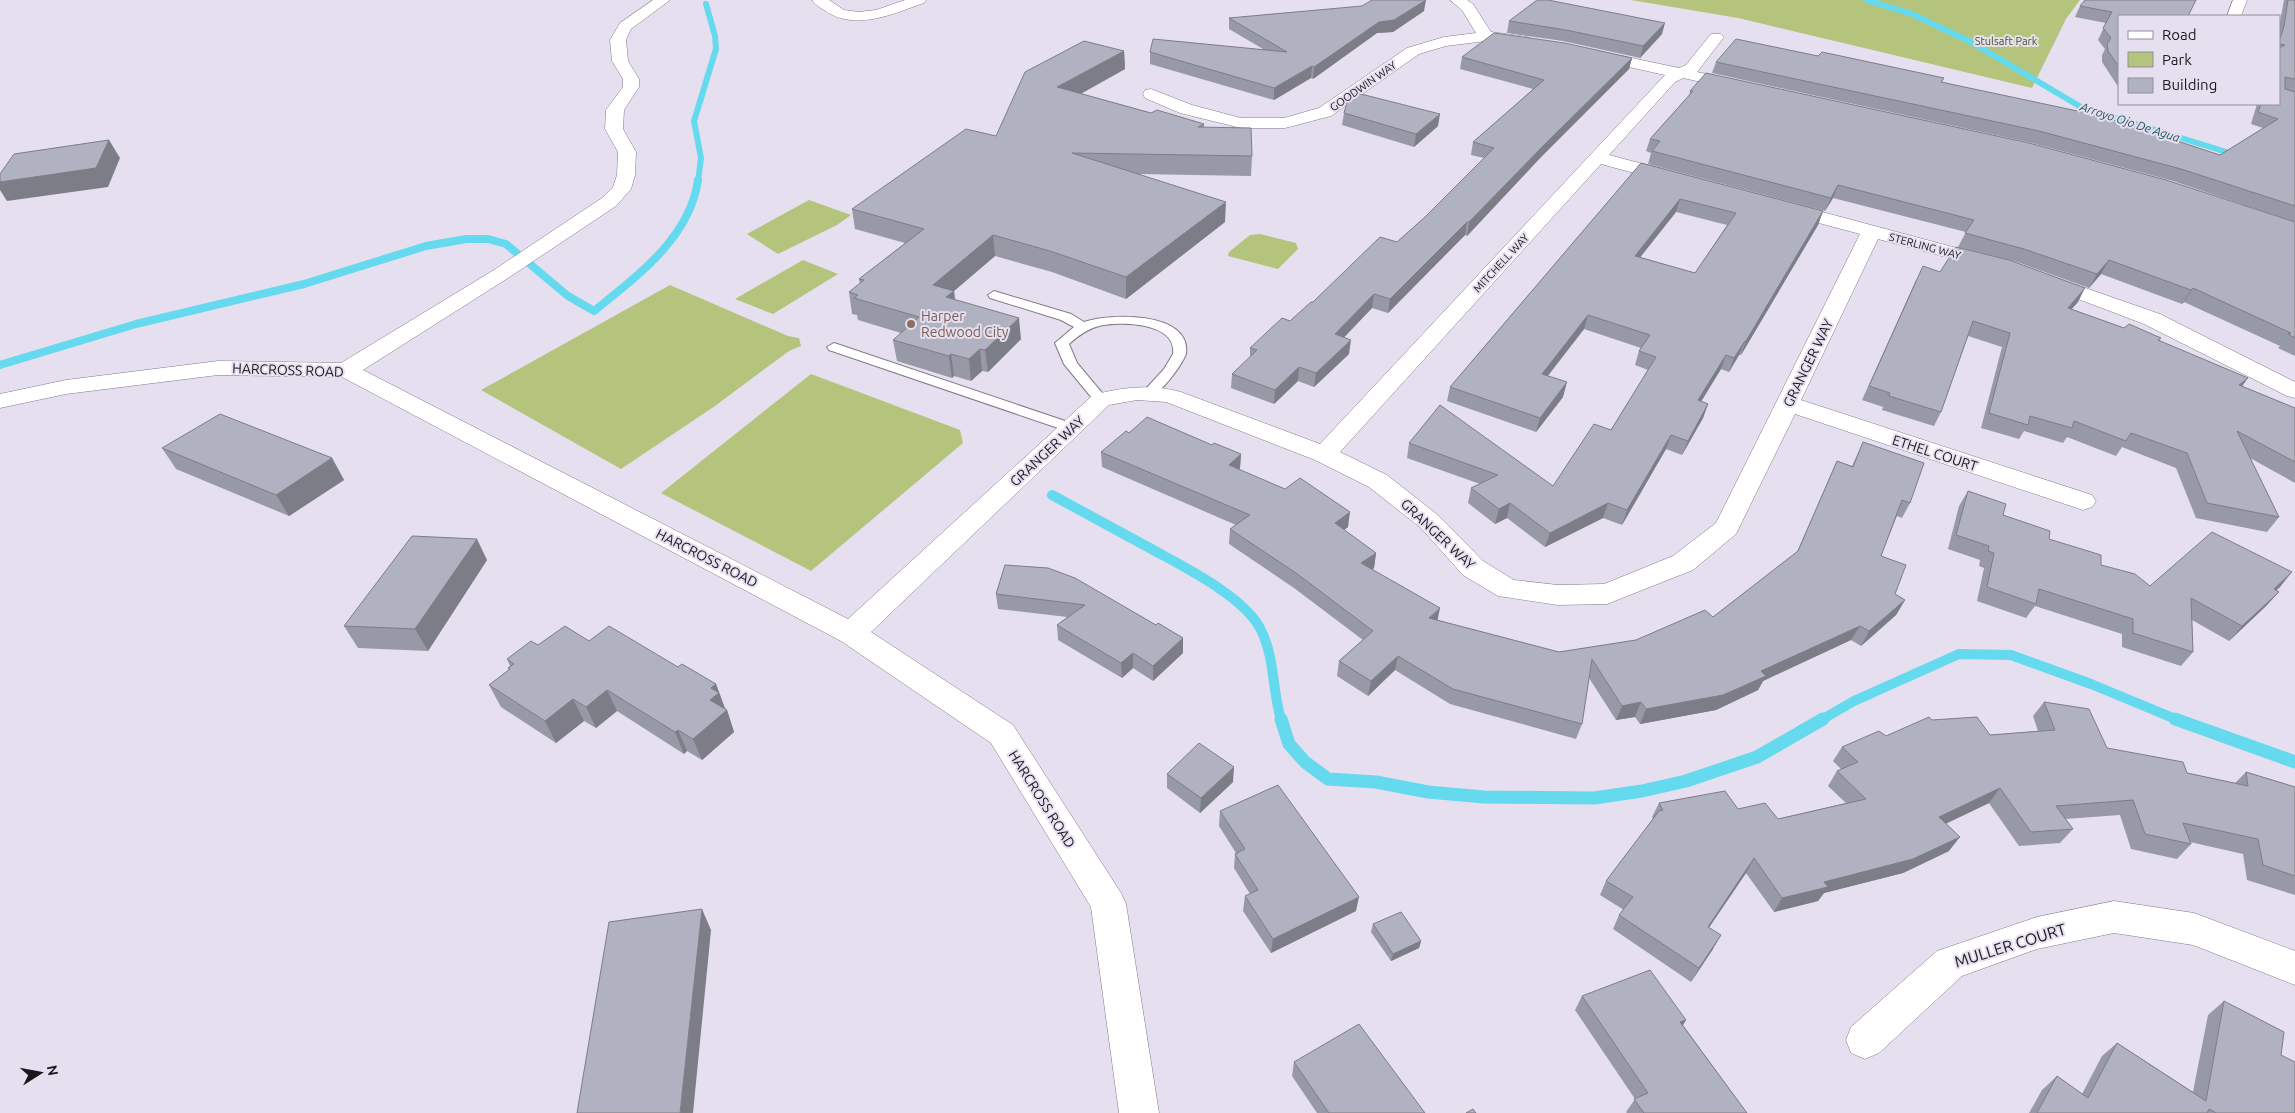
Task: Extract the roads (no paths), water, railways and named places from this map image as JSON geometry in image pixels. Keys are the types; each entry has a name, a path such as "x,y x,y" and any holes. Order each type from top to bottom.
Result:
{"street":[{"path":"346,370 501,274 609,202 622,189 626,175 627,152 614,129 615,110 631,87 631,79 620,61 618,40 625,26 663,0"},
{"path":"819,0 838,13 856,17 875,15 919,0"},
{"path":"1457,0 1468,7 1486,36"},
{"path":"2234,15 2240,0"},
{"name":"GOODWIN WAY","path":"1151,94 1186,110 1241,123 1285,123 1325,112 1413,50 1444,42 1486,36 1544,45"},
{"name":"MITCHELL WAY","path":"1324,454 1669,79 1692,68 1716,37"},
{"path":"1582,52 1758,89"},
{"path":"1598,158 1689,182"},
{"name":"STERLING WAY","path":"1766,203 2018,271 2152,320 2295,391"},
{"name":"GRANGER WAY","path":"852,633 1101,400 1127,393 1150,392 1173,397 1324,454 1378,481 1430,522 1473,568 1508,589 1558,594 1607,594 1683,563 1727,528 1872,231"},
{"name":"HARCROSS ROAD","path":"0,401 66,387 218,368 346,370 852,633 1002,734 1108,904 1139,1113"},
{"name":"ETHEL COURT","path":"1788,404 2083,501"},
{"name":"MULLER COURT","path":"1865,1040 1950,963 2037,933 2114,917 2194,929 2295,968"}],"lane":[{"path":"994,296 1066,317 1083,327"},
{"path":"1101,400 1071,364 1062,343 1076,330 1095,322 1118,319 1138,320 1159,325 1175,336 1180,349 1178,359 1150,392"},
{"path":"834,347 1072,428"}],"waterway":[{"name":"Arroyo Ojo De Agua","path":"1866,0 1912,14 1971,42 2081,107 2236,155"},
{"path":"698,182 701,158 694,121 716,49 715,36 706,4"},
{"path":"0,365 136,324 304,284 426,246 466,239 488,239 506,244 568,296 594,311 643,270 673,238 693,201 698,180"},
{"path":"1052,495 1209,581 1225,592 1251,615 1265,639 1281,720"},
{"path":"1821,720 1854,701 1959,654 2011,655 2091,684 2178,720"},
{"path":"1281,719 1289,744 1305,762 1328,779 1376,782 1428,792 1484,797 1594,798 1642,791 1686,781 1757,757 1823,719"},
{"path":"2175,719 2295,762"}],"place":[{"name":"Harper Redwood City","path":"911,324"}],"park label":[{"name":"Stulsaft Park","path":"2006,41"}]}
